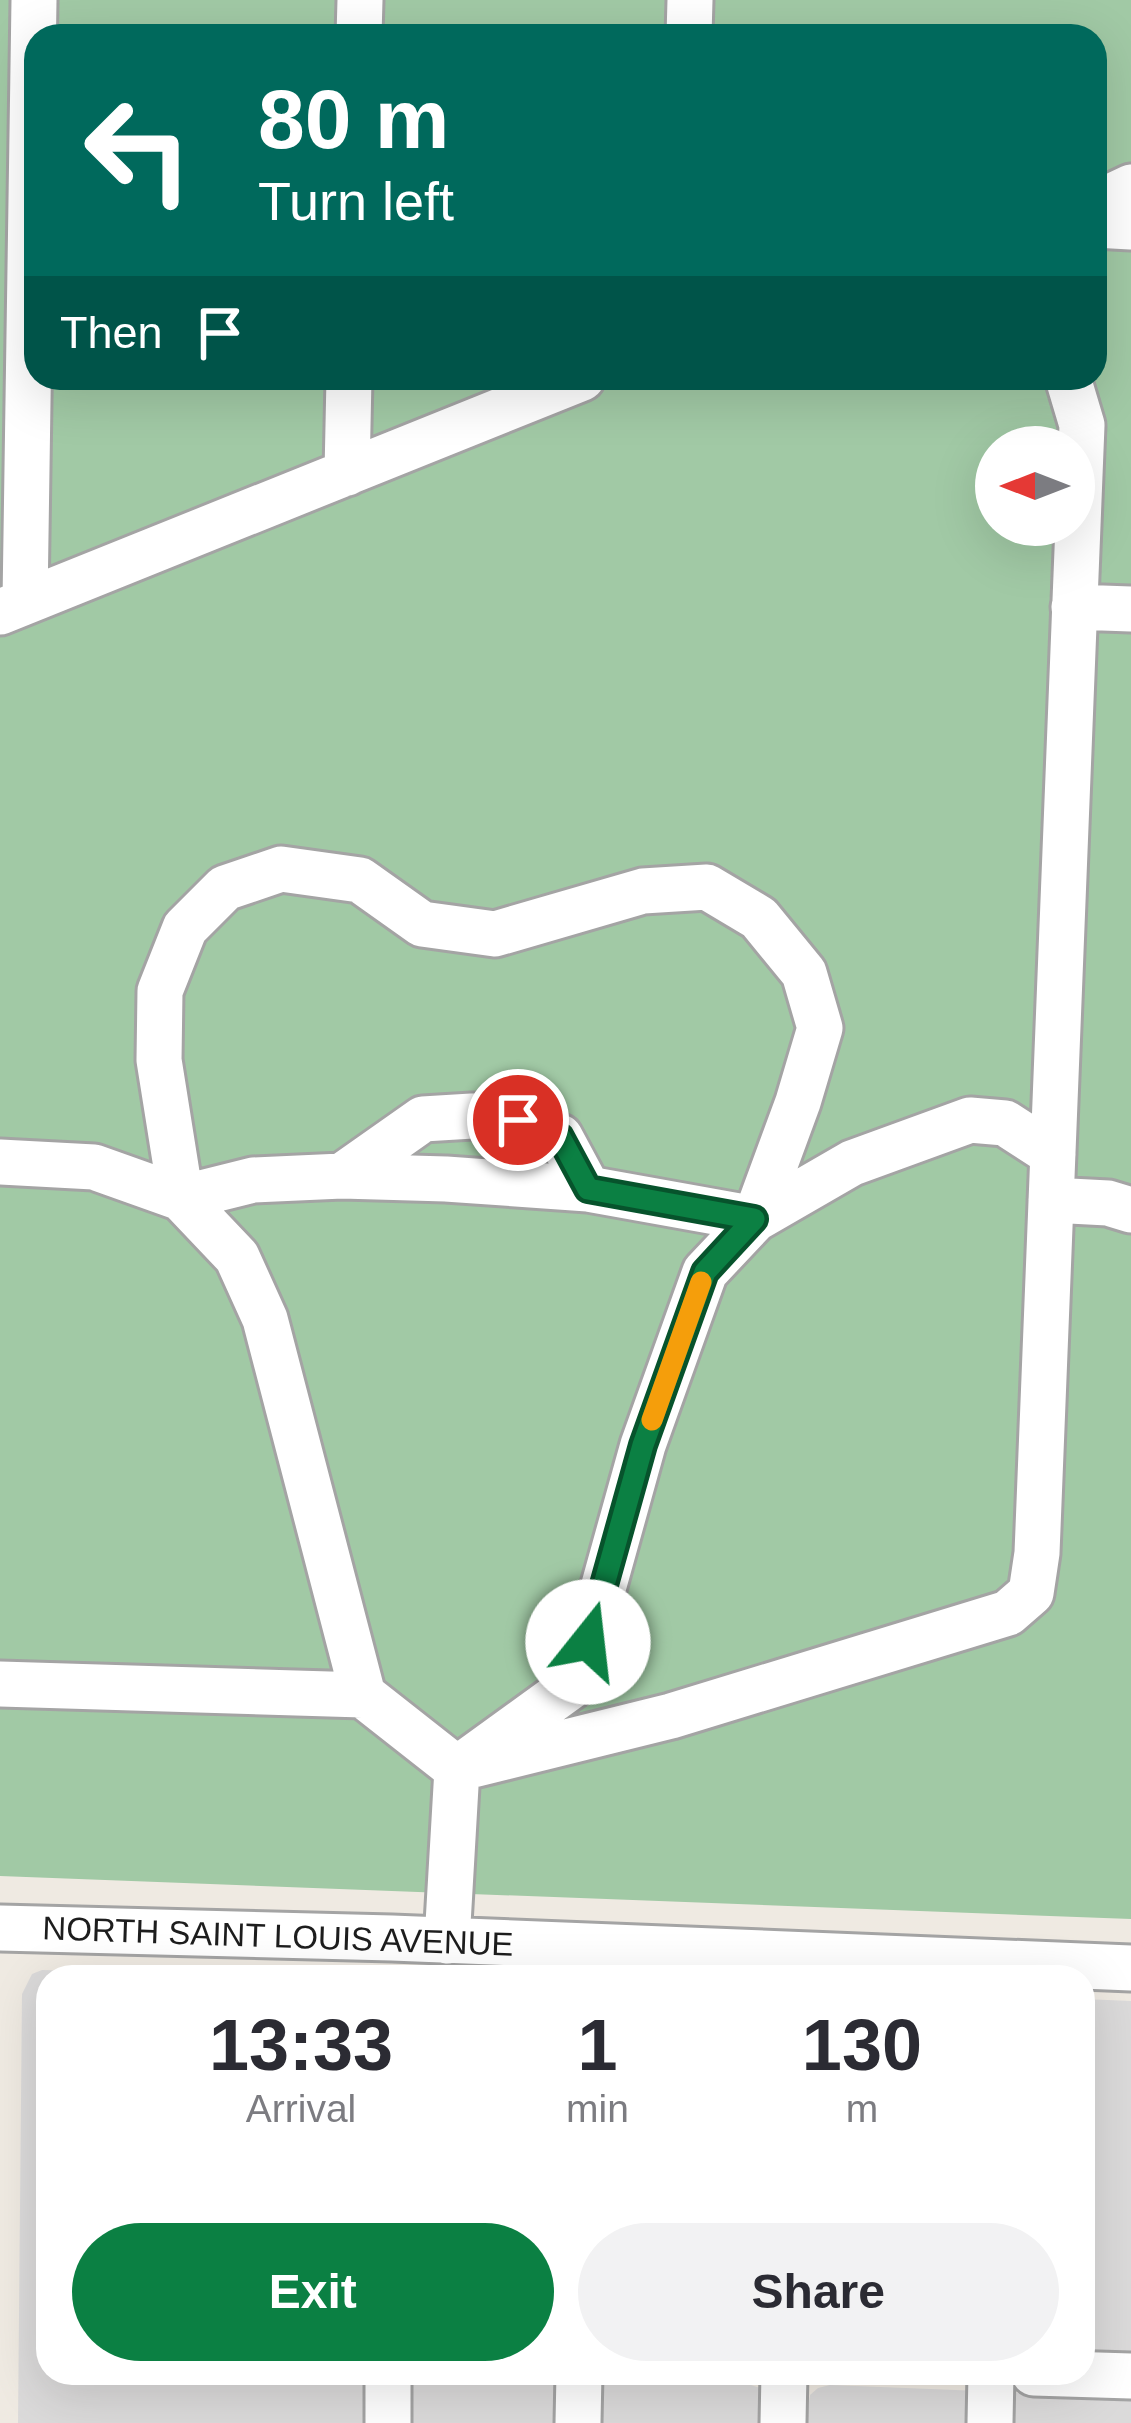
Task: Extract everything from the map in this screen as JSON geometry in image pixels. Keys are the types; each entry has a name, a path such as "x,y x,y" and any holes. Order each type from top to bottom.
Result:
{"street":[{"path":"24,289 13,607 552,390"},
{"path":"347,472 350,390"},
{"path":"457,1769 671,1716 1008,1613 1031,1593 1037,1553 1082,425 1072,390"},
{"path":"1074,607 1131,609"},
{"path":"181,1198 159,1060 160,991 185,928 225,888 281,869 360,880 422,924 495,934 570,909 664,890 707,887 759,918 804,973 820,1028 754,1219"},
{"path":"342,1176 423,1119 472,1116 518,1120 560,1137 588,1189"},
{"path":"457,1769 577,1682 643,1445 705,1272 754,1219 852,1163 970,1120 1005,1123 1052,1154"},
{"path":"0,1162 94,1167 181,1198 237,1257 265,1319 363,1695"},
{"path":"181,1198 253,1180 342,1176 588,1189 754,1219"},
{"path":"1051,1200 1108,1203 1131,1210"},
{"path":"0,1684 363,1695 457,1769"},
{"path":"447,1941 457,1769"},
{"name":"NORTH SAINT LOUIS AVENUE","path":"0,1928 392,1958 447,1941 789,1965"},
{"name":"NORTH SAINT LOUIS AVENUE","path":"1095,1969 1131,1968"},
{"path":"1095,2375 1131,2376"},
{"path":"388,2385 388,2423"},
{"path":"578,2423 579,2385"},
{"path":"784,2385 784,2423"},
{"path":"990,2423 991,2385"}],"shaded area":[{"path":"36,1972 36,2385 365,2385 364,2423 18,2423 22,1994"},
{"path":"1095,2000 1131,2001 1131,2353 1095,2352"},
{"path":"751,2385 760,2388 763,2423 406,2423 406,2401 412,2387"},
{"path":"830,2385 1131,2397 1131,2423 806,2423 810,2395"}],"green space":[{"path":"0,0 1131,0 1131,1919 0,1876"}],"slow traffic":[{"path":"652,1420 701,1282"}],"route":[{"path":"518,1120 560,1137 588,1189 754,1219 705,1272 643,1445 588,1642"}]}
